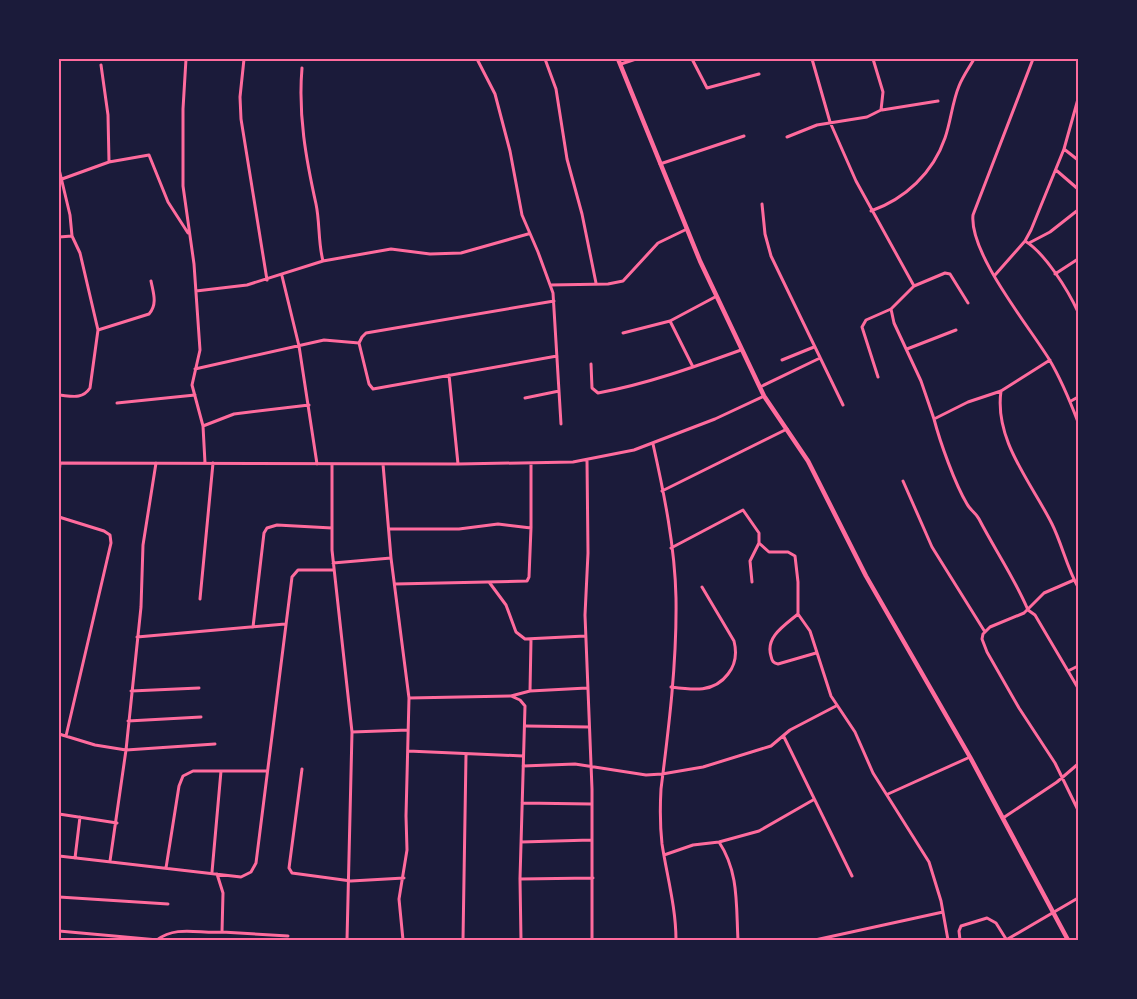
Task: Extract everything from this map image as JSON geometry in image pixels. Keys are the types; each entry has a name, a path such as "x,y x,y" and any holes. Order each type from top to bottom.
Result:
{"main road":[{"path":"618,59 715,297 764,396 788,429 824,491 870,584 970,757 1068,940"}],"street":[{"path":"186,59 182,168 196,291 200,350 192,381 203,426 205,463"},
{"path":"244,59 240,97 241,119 267,280"},
{"path":"477,59 495,94 510,151 519,204 528,234 536,247 554,301 561,424"},
{"path":"545,59 557,94 567,159 582,214 596,283"},
{"path":"621,64 636,59"},
{"path":"692,59 707,88 760,74"},
{"path":"812,59 830,122 871,211 914,286"},
{"path":"874,59 883,92 881,110"},
{"path":"871,211 899,199 927,171 945,138 952,105 960,84 974,59"},
{"path":"1033,59 973,215 973,233 995,274 1050,360 1078,422"},
{"path":"101,65 108,122 109,162"},
{"path":"302,68 299,97 304,148 316,204 318,238 323,261"},
{"path":"995,274 1025,241 1064,149 1078,99"},
{"path":"787,137 830,122 867,117 881,110 938,101"},
{"path":"660,165 744,136"},
{"path":"1064,149 1078,160"},
{"path":"62,179 109,162 146,155 151,156 168,202 188,233"},
{"path":"59,169 70,215 72,236 80,253 98,330 90,388 84,395 78,397 59,395"},
{"path":"1056,170 1078,188"},
{"path":"762,204 765,234 771,256 843,406"},
{"path":"1029,244 1050,232 1078,210"},
{"path":"550,285 608,284 622,281 658,243 687,229"},
{"path":"196,291 247,285 282,276 323,261 392,249 430,254 461,253 528,234"},
{"path":"59,236 72,236"},
{"path":"1025,241 1069,292 1078,312"},
{"path":"1055,274 1078,259"},
{"path":"878,377 862,327 866,320 891,309 914,286 945,273 950,274 968,303"},
{"path":"282,276 299,346 317,464"},
{"path":"98,330 149,314 153,310 155,301 151,281"},
{"path":"623,333 670,321 715,297"},
{"path":"554,301 366,333 362,336 359,343 368,384 373,388 557,356"},
{"path":"891,309 896,328 907,349 961,492 968,506 979,517 992,545 1004,560 1028,610 1035,615 1078,688"},
{"path":"670,321 693,367"},
{"path":"907,349 956,330"},
{"path":"194,369 330,340 359,343"},
{"path":"782,360 814,347"},
{"path":"591,364 592,388 598,393 620,389 741,350"},
{"path":"760,387 820,358"},
{"path":"934,418 968,402 1001,391 1050,360"},
{"path":"449,376 458,464"},
{"path":"525,398 559,391"},
{"path":"1001,391 999,408 1005,434 1027,481 1055,531 1078,587"},
{"path":"117,403 195,394"},
{"path":"59,474 60,463 458,464 588,460 652,444 764,396"},
{"path":"1070,401 1078,397"},
{"path":"203,426 234,414 309,404"},
{"path":"662,491 788,429"},
{"path":"652,444 662,491 676,612 660,814 664,855 675,918 676,940"},
{"path":"588,460 588,553 585,636 591,804 592,940"},
{"path":"110,860 117,823 126,750 137,637 143,544 156,463"},
{"path":"200,599 213,463"},
{"path":"395,584 527,580 529,577 531,528 531,463"},
{"path":"332,464 333,563 352,732 349,798 350,881 347,940"},
{"path":"383,464 391,558 409,698 407,850 400,899 403,940"},
{"path":"904,481 932,547 985,632"},
{"path":"670,548 743,510 759,533 759,543 750,561 752,582"},
{"path":"59,517 104,531 110,535 111,543 66,736"},
{"path":"389,529 459,529 498,524 531,528"},
{"path":"253,628 260,560 264,533 267,528 277,525 332,528"},
{"path":"759,543 770,553 788,552 795,556 798,582 798,614 810,631 816,653 836,706 855,732 873,772 929,862 948,940"},
{"path":"333,563 391,558"},
{"path":"59,856 110,860 241,877 248,874 254,868 293,573 301,569 334,570"},
{"path":"1074,580 1044,593 1028,610 995,624 985,632 982,639 987,652 1019,708 1055,763 1078,810"},
{"path":"488,582 506,605 516,632 531,640 585,636"},
{"path":"671,687 691,690 715,687 725,678 734,663 736,650 734,641 702,587"},
{"path":"798,614 770,641 768,647 772,660 778,664 816,653"},
{"path":"137,637 285,624"},
{"path":"530,691 531,640"},
{"path":"1068,670 1078,666"},
{"path":"131,690 199,688"},
{"path":"409,698 511,696 530,691 587,688"},
{"path":"511,696 520,700 525,706 526,726 522,756 521,940"},
{"path":"522,766 590,765 638,774 662,774 703,768 771,746 803,722 836,706"},
{"path":"128,721 201,717"},
{"path":"526,726 589,727"},
{"path":"352,732 408,730"},
{"path":"59,734 95,745 126,750 215,744"},
{"path":"784,737 813,800 852,876"},
{"path":"408,752 522,756"},
{"path":"463,940 466,755"},
{"path":"888,794 970,757"},
{"path":"1003,818 1057,782 1078,764"},
{"path":"302,769 289,868 292,873 350,881 404,878"},
{"path":"166,868 181,778 193,771 267,771"},
{"path":"212,872 221,771"},
{"path":"664,855 693,844 719,842 743,837 773,825 813,800"},
{"path":"522,803 591,804"},
{"path":"59,814 117,823"},
{"path":"76,858 80,817"},
{"path":"521,842 591,840"},
{"path":"719,842 730,862 738,896 738,940"},
{"path":"217,873 223,893 222,932"},
{"path":"520,878 592,878"},
{"path":"59,897 168,904"},
{"path":"960,940 958,932 961,926 987,918 996,923 1006,940 1078,898"},
{"path":"815,940 942,912"},
{"path":"59,931 117,938 158,940 170,933 179,931 288,936"}]}
